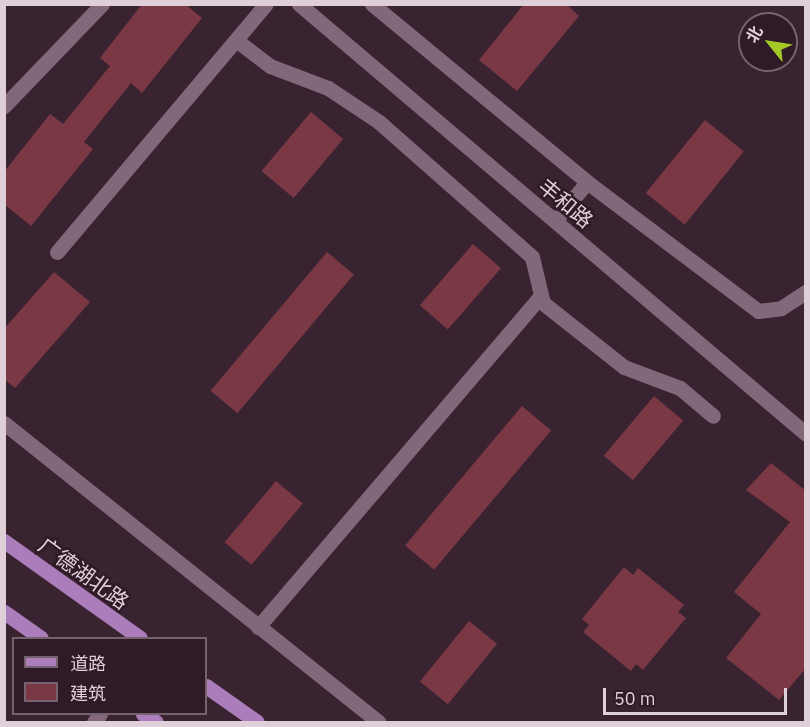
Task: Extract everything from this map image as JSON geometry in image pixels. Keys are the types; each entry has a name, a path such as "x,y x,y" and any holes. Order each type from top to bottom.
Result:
{"main road":[{"name":"广德湖北路","path":"4,541 137,637"},
{"path":"4,612 38,637"},
{"path":"207,687 257,723"}],"street":[{"path":"4,106 102,4"},
{"path":"57,252 266,4"},
{"name":"丰和路","path":"299,4 806,434"},
{"path":"372,4 586,182 758,311 781,308 806,292"},
{"path":"236,40 270,66 328,88 379,122 532,257 540,297 624,367 680,388 713,416"},
{"path":"555,221 586,182"},
{"path":"258,627 540,297"},
{"path":"4,423 378,723"}],"building":[{"path":"142,4 185,4 202,18 142,93 131,83 84,142 93,149 31,226 4,204 4,172 50,114 63,124 110,66 100,58"},
{"path":"524,4 566,4 579,16 517,91 479,60"},
{"path":"311,112 343,139 294,198 262,171"},
{"path":"705,120 744,151 685,225 646,193"},
{"path":"473,244 501,268 448,329 420,305"},
{"path":"327,252 354,274 237,413 211,391"},
{"path":"54,272 90,302 15,388 4,379 4,329"},
{"path":"654,396 683,420 633,480 604,456"},
{"path":"522,406 551,430 434,570 405,545"},
{"path":"771,463 806,491 806,668 779,700 726,658 761,614 734,592 790,522 746,490"},
{"path":"276,481 303,503 251,565 225,542"},
{"path":"624,567 633,575 638,568 684,605 678,612 686,618 643,670 636,664 631,671 583,632 589,625 582,619"},
{"path":"469,621 497,644 448,704 420,682"}]}
